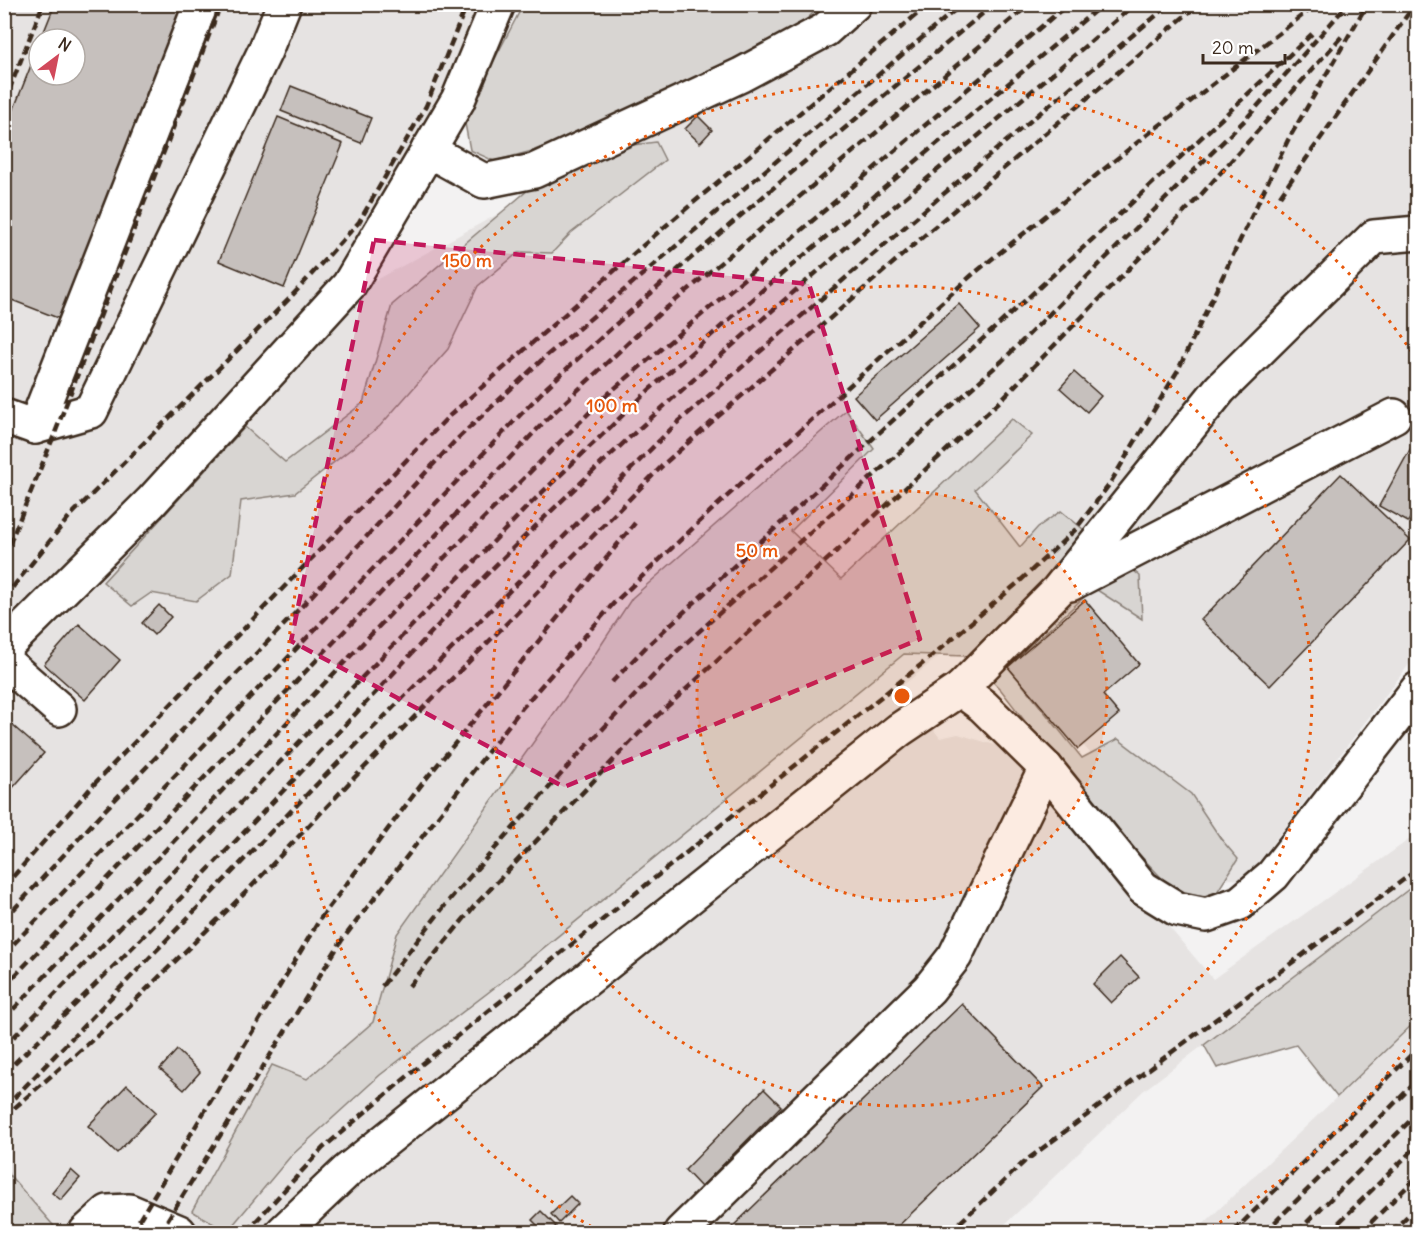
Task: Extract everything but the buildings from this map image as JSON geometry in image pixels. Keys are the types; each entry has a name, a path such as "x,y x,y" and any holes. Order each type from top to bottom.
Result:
{"street":[{"path":"35,427 201,4"},
{"path":"4,416 35,427 91,411 265,51 284,4"},
{"path":"4,648 151,502 349,285 458,100 498,4"},
{"path":"428,150 484,181 534,171 741,75 825,30 855,4"},
{"path":"284,1233 347,1171 899,730 960,689 1058,590 1228,381 1374,237 1418,233"},
{"path":"1058,590 1394,416"},
{"path":"4,661 59,709"},
{"path":"960,689 983,706 1046,768 1143,888 1177,909 1206,915 1240,903 1273,875 1418,688"},
{"path":"681,1233 936,981 956,956 1046,768"},
{"path":"86,1233 108,1212 129,1211 179,1233"}],"highlighted area":[{"path":"374,240 809,284 920,639 564,787 291,641"}],"shaded area":[{"path":"5,5 481,5 441,102 345,267 131,507 5,625"},
{"path":"523,5 821,5 805,21 670,99 532,151 494,161 470,150 464,118"},
{"path":"790,5 1417,5 1417,654 1245,880 1195,877 980,623 901,687 940,738 958,734 1022,753 1213,979 1417,834 1417,883 1143,1091 997,1232 5,1232 4,669 59,622 358,290 498,214 582,182"},
{"path":"656,142 665,160 571,233 552,253 519,252 478,286 448,349 380,426 295,493 241,501 232,574 196,601 151,593 132,606 103,582 245,427 285,462 363,403 392,305 534,185 609,148"},
{"path":"846,410 874,449 791,531 841,579 1012,419 1032,435 975,489 1020,547 1038,527 1061,511 1140,576 1142,619 1094,588 1008,667 1082,758 1118,739 1191,794 1221,839 1238,859 1214,897 1175,892 1078,790 1001,690 967,656 904,654 498,985 380,1075 290,1157 227,1232 192,1211 272,1065 307,1079 373,1022 397,934 584,671 632,598"},
{"path":"1417,883 1417,1020 1337,1097 1296,1045 1217,1068 1204,1045"},
{"path":"1417,1020 1417,1232 1195,1232 1337,1097"},
{"path":"5,1170 59,1232 5,1232"}],"railway":[{"path":"4,103 43,4"},
{"path":"4,557 55,433 221,4"},
{"path":"4,598 69,517 289,299 359,222 426,106 467,4"},
{"path":"4,887 96,782 448,417 655,235 929,4"},
{"path":"4,920 105,810 304,604 454,442 545,357 962,4"},
{"path":"4,954 546,388 711,241 994,4"},
{"path":"4,987 548,418 658,315 1030,4"},
{"path":"4,1019 446,556 608,394 1068,4"},
{"path":"4,1047 527,507 650,389 765,288 1103,4"},
{"path":"4,1073 141,939 472,589 586,478 739,339 1135,4"},
{"path":"14,1098 318,783 677,423 941,196 1170,4"},
{"path":"4,1117 114,1021 250,888 350,782 665,463 933,228 1199,4"},
{"path":"160,1232 342,940 522,708 613,604 714,508 972,275 1134,145 1317,4"},
{"path":"382,986 450,899 579,754 676,652 1002,361 1245,120 1348,4"},
{"path":"246,1232 323,1148 416,1069 927,660 1020,581 1075,530 1109,485 1178,370 1288,140 1362,13 1370,4"},
{"path":"1280,196 1415,4"},
{"path":"612,682 647,646 1107,226 1314,32"},
{"path":"409,986 476,904 646,726 999,402 1199,197 1342,36"},
{"path":"132,1232 320,919 425,780 635,523"},
{"path":"950,1232 1024,1162 1418,869"},
{"path":"1233,1232 1418,1048"},
{"path":"1265,1232 1418,1080"},
{"path":"1297,1232 1418,1113"},
{"path":"1329,1232 1418,1145"},
{"path":"1361,1232 1418,1176"},
{"path":"1391,1232 1418,1206"}]}
